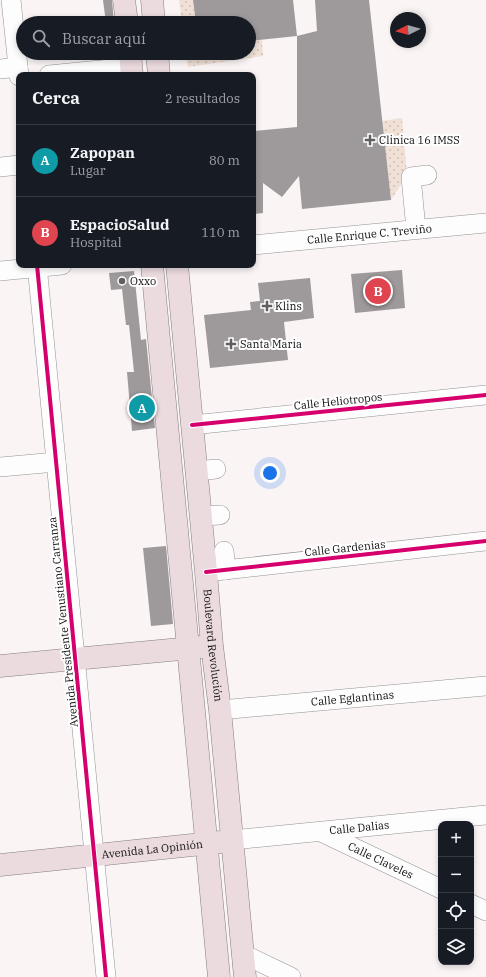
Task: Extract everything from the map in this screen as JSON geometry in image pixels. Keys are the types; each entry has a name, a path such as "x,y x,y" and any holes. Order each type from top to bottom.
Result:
{"main road":[{"path":"124,0 126,16"},
{"path":"152,0 153,16"},
{"path":"158,60 159,72"},
{"path":"152,268 220,977"},
{"name":"Boulevard Revolución","path":"178,268 205,428 206,470 216,571 212,646 220,710 245,977"},
{"path":"0,666 212,646"},
{"name":"Avenida La Opinión","path":"0,865 232,840"}],"street":[{"path":"12,0 12,71"},
{"path":"74,72 131,65"},
{"path":"0,167 16,165"},
{"path":"416,229 411,176 427,175"},
{"name":"Calle Enrique C. Treviño","path":"256,245 486,223"},
{"path":"0,271 22,268"},
{"name":"Avenida Presidente Venustiano Carranza","path":"37,268 106,977"},
{"name":"Calle Heliotropos","path":"205,428 486,395"},
{"path":"0,467 56,462"},
{"name":"Calle Gardenias","path":"216,571 486,542"},
{"path":"216,571 224,551"},
{"name":"Calle Eglantinas","path":"220,710 486,686"},
{"name":"Calle Dalias","path":"232,840 486,815"},
{"name":"Calle Claveles","path":"321,832 438,888"},
{"path":"474,905 486,911"},
{"path":"243,954 291,977"}],"shaded area":[{"path":"179,0 193,0 195,16 181,16"},
{"path":"256,40 262,40 263,56 256,57"},
{"path":"186,60 236,60 188,67"},
{"path":"402,118 407,175 391,200 382,121"}],"building":[{"path":"103,0 112,0 113,16 105,16"},
{"path":"193,0 293,0 297,36 256,40 256,16 195,16"},
{"path":"315,0 369,0 391,200 302,209 299,176 282,197 263,183 263,213 256,214 256,131 297,127 297,36 317,31"},
{"path":"402,270 405,308 355,313 351,274"},
{"path":"134,271 141,340 146,339 155,428 132,431 127,372 134,372 129,325 126,325 122,289 111,290 109,273"},
{"path":"310,278 314,318 284,322 288,360 210,368 204,315 251,310 250,302 260,301 258,283"},
{"path":"166,546 173,624 151,626 143,548"}],"cycle path":[{"path":"37,268 106,977"},
{"path":"192,425 486,395"},
{"path":"206,572 486,541"}],"place":[{"name":"Clinica 16 IMSS","path":"370,140"},
{"name":"Oxxo","path":"122,281"},
{"name":"EspacioSalud","path":"378,291"},
{"name":"Klins","path":"267,306"},
{"name":"Santa Maria","path":"231,344"},
{"name":"Zapopan","path":"142,408"}]}
